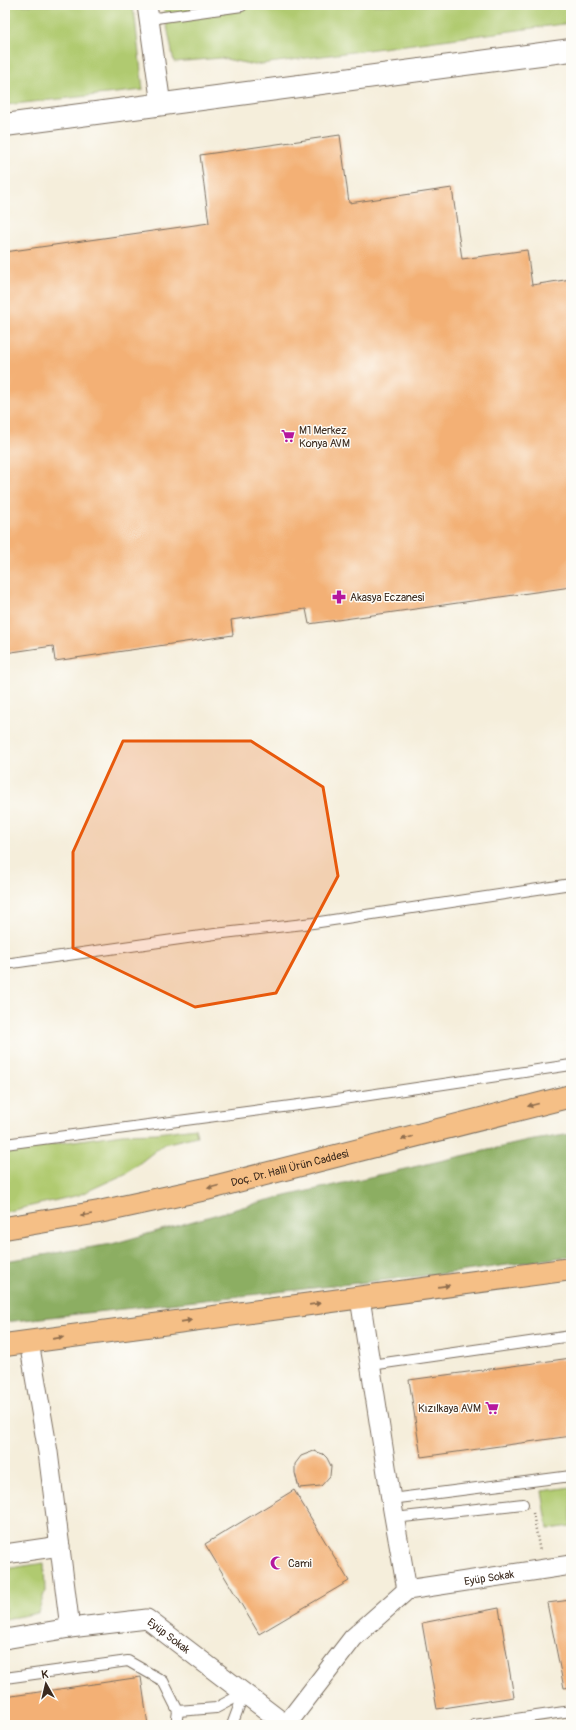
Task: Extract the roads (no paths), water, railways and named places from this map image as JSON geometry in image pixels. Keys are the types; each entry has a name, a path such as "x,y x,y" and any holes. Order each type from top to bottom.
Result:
{"main road":[{"name":"Doç. Dr. Halil Ürün Caddesi","path":"5,1228 99,1212 206,1189 571,1096"},
{"path":"5,1345 571,1269"}],"street":[{"path":"148,12 161,105"},
{"path":"5,125 571,50"},
{"path":"286,1725 353,1638 407,1590 394,1518 360,1298"},
{"path":"29,1342 48,1452 70,1628"},
{"path":"5,1554 60,1546"},
{"name":"Eyüp Sokak","path":"407,1590 571,1565"},
{"name":"Eyüp Sokak","path":"5,1639 70,1628 147,1619 286,1725"}],"lane":[{"path":"148,12 242,6"},
{"path":"5,964 215,934 313,923 571,884"},
{"path":"5,1144 336,1100 571,1065"},
{"path":"371,1365 571,1336"},
{"path":"391,1499 571,1476"},
{"path":"394,1518 523,1504"},
{"path":"5,1678 128,1661 163,1681 178,1711 176,1725"},
{"path":"178,1711 216,1708 244,1693"},
{"path":"232,1725 244,1693"},
{"path":"474,1725 571,1711"}],"place":[{"name":"M1 Merkez Konya AVM","path":"288,436"},
{"name":"Akasya Eczanesi","path":"339,597"},
{"name":"Kızılkaya AVM","path":"492,1408"},
{"name":"Cami","path":"277,1563"}]}
